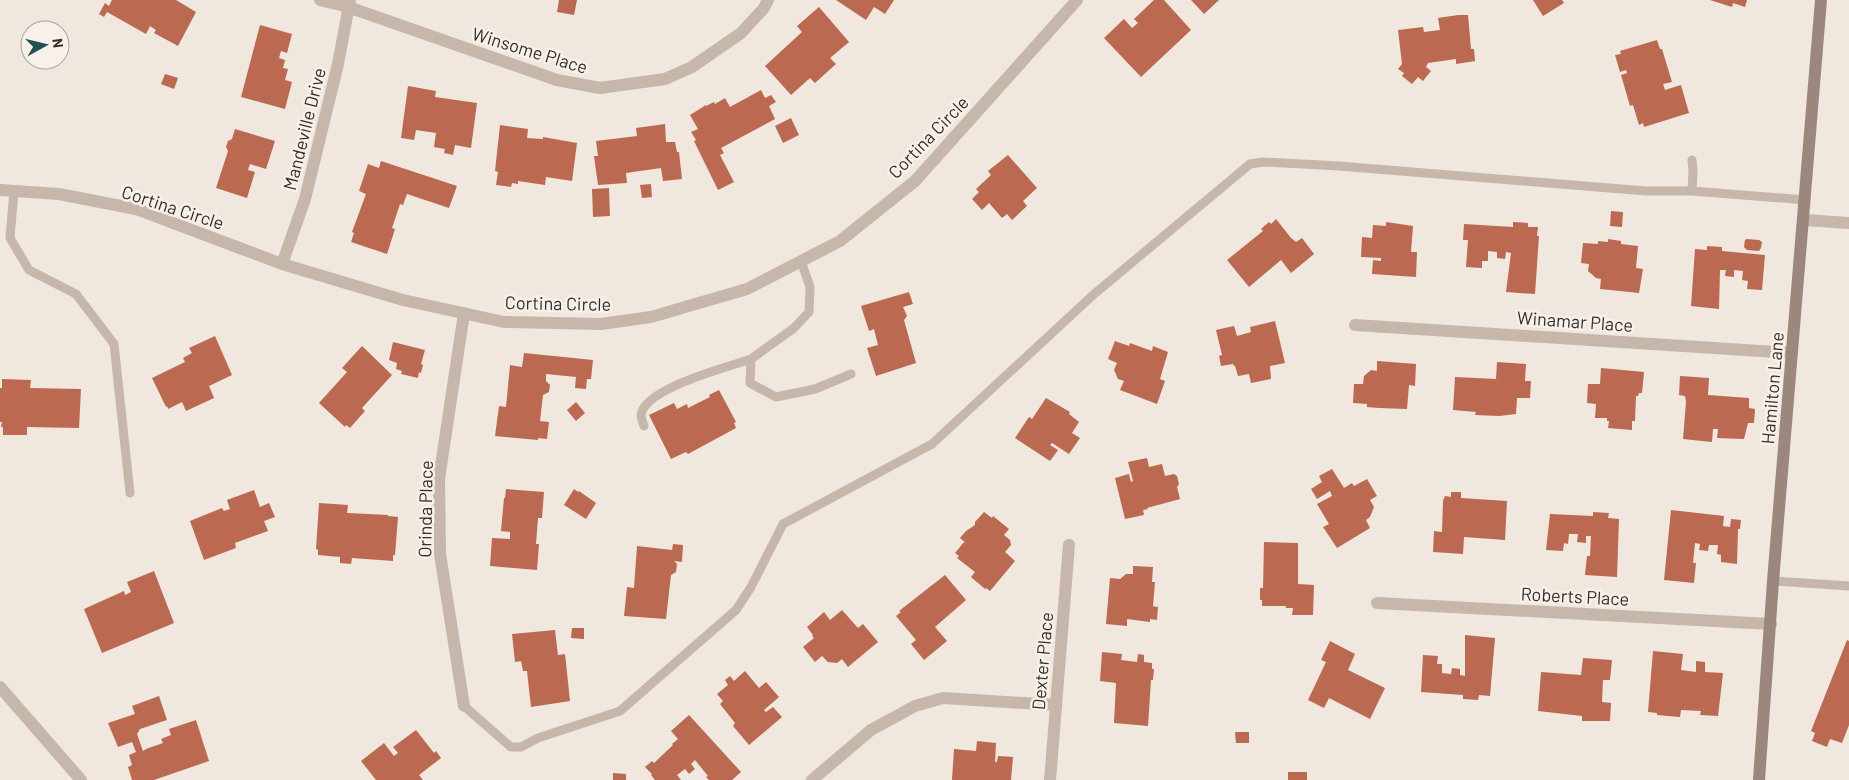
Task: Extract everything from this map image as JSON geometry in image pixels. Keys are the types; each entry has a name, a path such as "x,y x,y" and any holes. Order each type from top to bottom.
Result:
{"street":[{"name":"Winsome Place","path":"320,0 349,4 557,80 600,88 665,79 692,67 741,33 764,8 768,0"},
{"name":"Cortina Circle","path":"0,190 59,194 136,209 282,264 404,300 504,322 591,324 651,317 747,289 840,241 915,181 1077,0"},
{"name":"Hamilton Lane","path":"1759,780 1821,0"},
{"name":"Mandeville Drive","path":"282,264 305,199 338,64 349,4"},
{"path":"1804,220 1849,223"},
{"name":"Orinda Place","path":"464,313 440,479 440,554 464,706"},
{"name":"Winamar Place","path":"1355,325 1792,352"},
{"name":"Dexter Place","path":"1050,780 1068,545"},
{"name":"Roberts Place","path":"1377,603 1771,624"},
{"path":"0,687 81,780"},
{"path":"812,780 871,730 915,706 943,698 1056,705"}],"lane":[{"path":"1692,160 1692,191"},
{"path":"464,706 511,748 620,710 736,610 751,587 783,524 932,444 1085,302 1250,164 1263,162 1339,166 1646,191 1692,191 1806,200"},
{"path":"14,191 10,238 29,270 76,294 114,344 130,493"},
{"path":"644,426 641,416 646,405 671,387 696,376 752,359 794,328 809,312 810,287 801,261"},
{"path":"752,359 750,383 776,397 815,389 851,374"},
{"path":"1774,581 1849,586"}],"building":[{"path":"112,0 176,0 196,12 178,46 154,33 156,30 150,26 146,34 107,12 104,17 99,14 105,3 109,6"},
{"path":"559,0 577,0 574,15 557,12"},
{"path":"836,0 894,0 885,14 874,7 866,20"},
{"path":"1154,0 1164,0 1191,30 1141,77 1104,38 1124,19 1132,28 1138,23 1134,19"},
{"path":"1191,0 1219,0 1204,14"},
{"path":"1533,0 1562,0 1564,3 1543,16"},
{"path":"1710,0 1747,0 1745,7 1733,3 1732,7"},
{"path":"819,7 849,42 830,58 836,64 815,83 810,78 791,95 765,66 802,32 797,26"},
{"path":"1468,15 1471,49 1474,49 1475,61 1456,64 1456,59 1428,63 1426,67 1431,71 1423,81 1418,77 1412,84 1402,76 1404,73 1398,69 1402,64 1398,30 1423,27 1424,32 1440,30 1438,18"},
{"path":"260,25 292,34 287,53 281,51 279,58 285,60 283,68 288,69 285,80 292,82 285,109 241,97"},
{"path":"1657,40 1660,49 1662,49 1672,82 1663,84 1665,90 1681,85 1689,113 1644,127 1643,123 1639,125 1633,105 1630,106 1621,75 1627,73 1626,70 1620,72 1615,55 1621,54 1620,51"},
{"path":"165,74 178,78 174,89 161,84"},
{"path":"408,86 436,91 435,97 477,103 471,148 455,145 453,155 444,153 445,149 434,147 436,133 416,130 414,140 401,138"},
{"path":"761,90 765,98 771,95 776,102 769,106 775,119 721,148 724,153 720,155 734,182 718,190 694,141 696,140 691,132 698,129 690,115 706,105 714,102 715,104 725,98 730,107"},
{"path":"791,118 799,135 783,143 775,126"},
{"path":"665,124 666,142 675,142 677,152 679,152 682,179 663,181 661,168 626,173 627,183 598,185 594,156 598,156 596,141 637,136 636,128"},
{"path":"500,125 528,129 527,138 543,139 543,137 577,143 572,181 546,177 545,185 518,181 518,184 512,183 511,187 496,185 498,172 495,171"},
{"path":"235,129 275,141 266,169 250,164 248,170 255,172 247,198 216,188 228,151 226,147 228,141 232,139"},
{"path":"1008,155 1037,188 1023,201 1027,206 1012,220 1007,214 1002,218 989,203 982,210 972,199 979,192 976,189 991,175 988,171"},
{"path":"381,161 457,186 449,208 407,194 403,205 400,204 392,228 395,229 387,254 351,242 354,233 352,232 366,194 359,191 368,164 379,168"},
{"path":"651,184 652,197 642,198 640,185"},
{"path":"609,188 610,216 593,217 592,189"},
{"path":"1611,211 1623,212 1622,227 1610,226"},
{"path":"1276,219 1291,238 1296,242 1302,238 1314,254 1291,273 1281,260 1249,287 1227,260 1263,231 1261,229 1269,222 1271,224"},
{"path":"1386,222 1413,226 1411,252 1417,252 1416,277 1372,274 1373,260 1381,261 1381,258 1361,257 1362,237 1372,238 1373,225 1386,226"},
{"path":"1513,222 1528,223 1528,227 1538,227 1535,294 1506,292 1511,253 1506,252 1505,259 1497,258 1497,252 1488,251 1488,261 1482,261 1482,268 1466,267 1468,240 1463,240 1464,224 1513,227"},
{"path":"1608,239 1621,241 1621,244 1638,246 1636,268 1643,269 1639,293 1600,289 1601,279 1596,278 1588,271 1589,264 1581,263 1583,243 1598,244 1598,241 1608,242"},
{"path":"1745,240 1762,242 1759,251 1747,250 1744,247"},
{"path":"1707,246 1722,247 1722,251 1765,255 1762,290 1747,289 1748,281 1742,280 1743,271 1734,270 1734,277 1725,276 1726,270 1720,270 1719,309 1691,306 1695,249 1707,250"},
{"path":"909,292 913,304 903,307 907,316 904,320 916,363 876,376 867,348 878,345 874,329 869,331 861,306"},
{"path":"1275,321 1285,363 1270,366 1271,379 1251,383 1249,374 1238,376 1233,364 1221,366 1219,356 1222,355 1216,330 1234,326 1237,336 1251,332 1250,327"},
{"path":"215,336 232,375 209,386 214,398 186,411 182,402 168,409 152,378 185,362 183,358 192,353 189,348"},
{"path":"1115,341 1129,346 1130,343 1152,351 1153,346 1168,352 1160,379 1165,381 1157,404 1120,390 1124,381 1118,379 1114,370 1117,363 1108,359"},
{"path":"393,342 425,350 421,364 423,365 421,373 419,372 418,378 401,374 402,371 396,369 397,363 389,360"},
{"path":"362,346 392,375 362,408 365,411 350,428 346,425 345,427 319,403 347,372 342,368"},
{"path":"524,353 593,360 591,379 587,379 586,389 575,388 576,377 546,374 546,381 550,385 549,392 543,395 540,421 549,422 547,439 538,438 538,440 495,436 499,406 506,407 510,365 522,367"},
{"path":"1377,361 1416,364 1415,386 1409,385 1407,409 1367,407 1367,404 1353,403 1354,384 1363,384 1364,376 1371,370 1377,371"},
{"path":"1497,362 1526,364 1525,381 1531,381 1530,398 1517,398 1516,414 1499,416 1475,415 1476,412 1453,410 1455,377 1496,379"},
{"path":"1601,368 1644,372 1642,393 1636,396 1635,421 1632,421 1632,430 1608,428 1609,421 1607,421 1607,418 1595,418 1596,404 1587,403 1588,384 1600,384"},
{"path":"1680,376 1709,378 1708,395 1749,398 1749,408 1755,409 1754,423 1748,423 1744,439 1717,438 1718,429 1713,429 1712,442 1683,439 1686,402 1685,396 1679,395"},
{"path":"2,379 31,380 30,388 81,389 79,428 27,427 27,435 3,435 2,422 0,422 0,388 2,388"},
{"path":"719,390 736,422 734,423 736,428 688,454 686,452 671,459 649,415 674,403 677,409 687,404 688,408 710,397 709,395"},
{"path":"1046,398 1070,412 1069,414 1079,422 1072,433 1080,438 1069,454 1052,443 1050,445 1058,450 1050,461 1015,438 1029,417 1032,419"},
{"path":"576,402 585,413 576,421 567,410"},
{"path":"1147,458 1149,467 1162,464 1165,476 1174,474 1177,476 1180,499 1147,508 1143,510 1144,515 1125,519 1115,478 1129,474 1131,482 1133,481 1128,462"},
{"path":"1332,469 1344,488 1352,483 1354,486 1367,479 1377,496 1370,500 1374,507 1370,517 1366,520 1370,528 1337,548 1323,527 1329,524 1317,504 1332,496 1330,491 1317,499 1311,489 1322,482 1319,476"},
{"path":"506,489 544,492 542,518 538,518 537,570 490,566 492,538 510,539 510,532 501,531"},
{"path":"574,489 596,503 586,519 564,505"},
{"path":"254,490 260,507 269,503 275,517 264,521 268,531 235,543 236,548 204,560 190,521 222,508 224,511 230,509 227,500"},
{"path":"1451,492 1461,492 1461,498 1507,501 1505,540 1464,537 1463,554 1433,552 1434,531 1442,532 1443,501 1445,496 1451,497"},
{"path":"319,503 348,505 347,513 398,517 393,561 352,558 351,564 340,563 340,557 318,555 318,550 316,549"},
{"path":"1671,510 1724,516 1723,526 1730,527 1731,519 1741,520 1740,529 1738,529 1737,564 1721,562 1721,555 1717,554 1718,545 1709,545 1708,551 1699,550 1700,544 1695,543 1694,583 1664,580"},
{"path":"984,512 992,518 993,516 1009,529 1004,535 1010,540 1011,545 1005,552 1015,561 990,591 971,577 975,572 957,558 959,556 955,553 964,542 967,544 960,538 975,525 975,522"},
{"path":"1593,512 1609,513 1608,518 1619,519 1617,577 1585,575 1587,556 1590,556 1591,536 1586,536 1586,543 1577,542 1578,534 1569,534 1568,544 1564,543 1563,551 1546,550 1550,514 1593,516"},
{"path":"1264,542 1298,543 1298,584 1314,585 1313,615 1292,615 1293,608 1286,608 1286,606 1262,606 1260,588 1263,588"},
{"path":"673,544 683,545 682,562 674,561 677,564 676,572 671,575 666,619 624,616 627,587 634,588 637,546 672,550"},
{"path":"1133,566 1153,567 1152,582 1155,582 1152,606 1158,607 1157,620 1150,619 1150,622 1127,619 1127,626 1106,624 1110,578 1120,579 1126,574 1133,574"},
{"path":"154,571 174,623 102,653 84,609 124,591 125,595 131,592 127,582"},
{"path":"945,575 966,600 935,627 947,641 924,660 911,644 916,640 896,616 901,612 899,611"},
{"path":"842,610 858,628 863,624 878,642 848,667 842,659 837,663 828,662 822,656 815,662 803,647 814,638 807,627 824,612 830,620"},
{"path":"572,628 584,628 584,639 571,638"},
{"path":"555,630 558,655 565,654 570,701 531,707 527,671 523,671 521,661 515,662 512,634"},
{"path":"1465,635 1495,638 1490,696 1479,695 1478,700 1463,699 1463,695 1421,692 1423,655 1438,656 1437,664 1442,664 1442,673 1451,674 1452,668 1460,669 1460,675 1465,676"},
{"path":"1847,640 1849,641 1849,725 1842,743 1830,739 1827,747 1812,741 1815,733 1811,731"},
{"path":"1330,641 1355,654 1348,670 1385,688 1370,719 1329,698 1324,708 1308,700 1326,662 1321,660"},
{"path":"1653,651 1683,654 1681,670 1696,672 1696,661 1705,662 1705,672 1723,673 1718,716 1700,715 1701,711 1681,710 1680,717 1657,715 1657,713 1648,712"},
{"path":"1102,652 1122,654 1121,660 1137,662 1138,654 1144,655 1144,662 1152,663 1152,669 1154,669 1153,680 1151,680 1148,726 1114,723 1116,683 1100,681"},
{"path":"1583,658 1612,660 1610,680 1603,680 1602,702 1611,703 1610,721 1582,721 1582,716 1538,711 1541,672 1581,675"},
{"path":"745,671 759,688 766,682 779,697 764,710 766,712 773,707 782,717 749,745 733,726 735,723 720,704 723,701 717,694 728,685 725,680 730,676 734,681"},
{"path":"159,696 167,720 140,729 137,734 143,751 163,743 161,739 171,735 169,729 196,720 209,761 154,780 132,780 128,767 132,765 129,755 136,752 132,742 118,747 108,723 135,714 132,706"},
{"path":"689,715 741,772 732,780 709,780 695,760 691,764 695,769 689,774 685,769 677,775 681,780 655,780 645,767 652,761 654,763 673,745 678,739 671,731"},
{"path":"416,730 434,753 436,751 441,758 419,775 423,780 376,780 361,761 384,743 394,756 398,753 393,747"},
{"path":"1235,732 1249,732 1249,743 1236,743"},
{"path":"977,741 996,743 995,762 997,762 998,756 1013,757 1011,780 952,780 954,749 976,751"},
{"path":"1288,772 1307,772 1307,780 1288,780"},
{"path":"613,773 626,774 626,780 613,780"}]}
